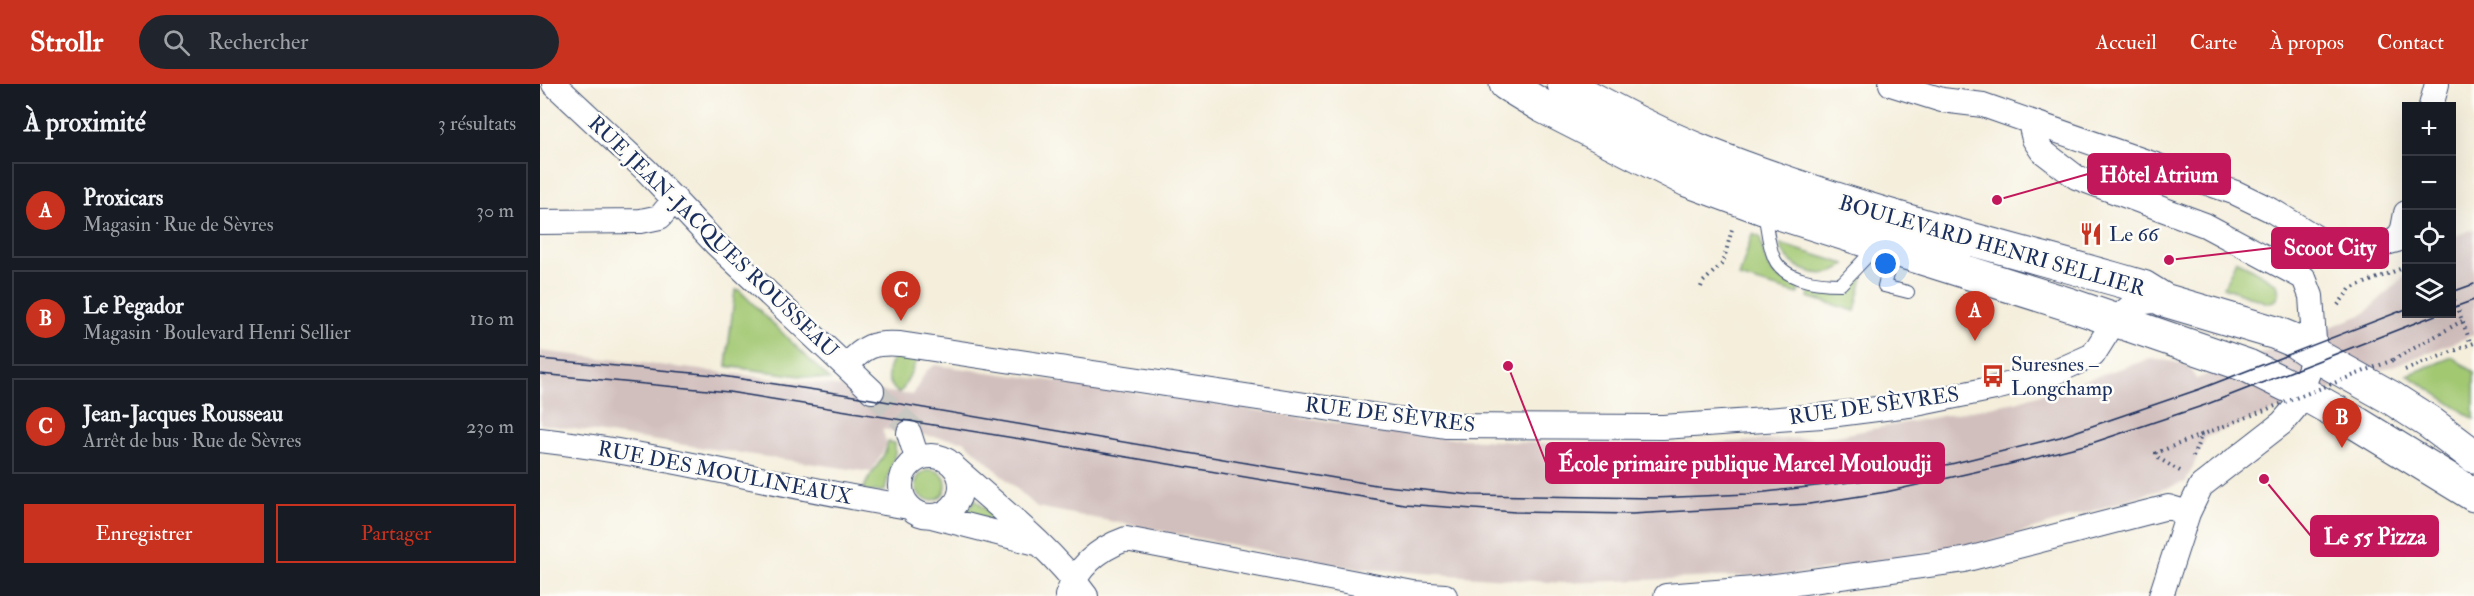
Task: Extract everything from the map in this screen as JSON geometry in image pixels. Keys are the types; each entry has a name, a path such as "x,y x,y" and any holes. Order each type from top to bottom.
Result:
{"main road":[{"name":"BOULEVARD HENRI SELLIER","path":"1506,84 1542,106 1687,180 1752,204 2115,320 2248,366 2308,372 2400,403 2474,456"},
{"name":"BOULEVARD HENRI SELLIER","path":"1564,84 1648,128 1691,147 1795,186 1852,206 2143,287 2164,300 2293,340 2308,372 2330,409 2474,495"}],"street":[{"path":"1891,84 1942,100 1983,105 2236,193 2271,210 2338,251 2347,254 2397,240 2402,230"},
{"path":"2432,102 2436,84"},
{"name":"RUE JEAN-JACQUES ROUSSEAU","path":"558,86 675,199 716,244 872,391"},
{"path":"2030,123 2034,139 2042,151 2076,177 2205,225 2304,278 2312,296 2308,372 2294,409 2282,423 2201,486 2188,513 2161,596"},
{"path":"540,222 641,221 660,217 675,199"},
{"name":"RUE DE SÈVRES","path":"846,366 859,354 880,343 900,344 1445,426 1664,427 1822,416 1916,404 2051,374 2093,355 2115,320 2135,303 2164,300"},
{"name":"RUE DES MOULINEAUX","path":"540,440 597,446 920,512 1040,544"},
{"path":"929,451 961,486 955,504 941,514 920,512 900,491 903,472 929,451"},
{"path":"929,451 1040,544 1075,590 1105,546 1126,538 1414,594 1445,596"},
{"path":"1666,596 1754,589 1964,560 2168,507 2188,513"}],"lane":[{"path":"1752,204 1774,259 1787,273 1821,284 1841,284 1886,248"},
{"path":"1886,248 1884,286 1908,292"}],"path":[{"path":"1701,288 1703,282 1723,263 1752,204"},
{"path":"2350,289 2402,269"},
{"path":"2408,368 2473,343 2456,306"},
{"path":"2185,474 2158,458 2156,453 2393,360 2462,321"}],"shaded area":[{"path":"2474,229 2474,335 2206,437 2186,482 1997,540 1799,574 1562,583 1354,568 1037,507 964,441 882,429 887,444 871,472 540,424 540,351 913,395 926,371 935,365 1171,397 1428,437 1534,443 1702,444 1836,436 2016,402 2153,358 2188,365 2196,379 2364,314 2402,278 2402,318 2456,318 2456,236"}],"green space":[{"path":"1752,234 1760,237 1770,270 1781,279 1799,287 1798,294 1739,277"},
{"path":"1780,244 1845,264 1828,273 1808,271 1790,261"},
{"path":"2236,260 2277,284 2279,293 2276,300 2268,303 2224,287"},
{"path":"1865,269 1855,311 1808,297 1810,290 1826,292 1841,289 1854,281"},
{"path":"735,290 739,290 830,380 726,366"},
{"path":"898,353 920,354 903,389 898,393 890,383 888,373"},
{"path":"2452,357 2474,372 2474,419 2408,375"},
{"path":"888,442 895,443 895,449 885,491 863,492 867,480 886,450"},
{"path":"931,470 942,474 946,485 942,496 931,500 920,496 916,485 920,474"},
{"path":"975,499 1000,523 966,513"}],"tunnel":[{"path":"872,391 922,438"}],"tram line":[{"path":"2456,291 2474,284"},
{"path":"2456,307 2474,300"},
{"path":"540,359 715,375 842,394 1376,485 1472,495 1654,498 1748,494 1859,481 1951,464 2060,437 2200,389 2402,311"},
{"path":"540,374 729,392 1404,504 1515,512 1632,514 1809,504 1886,492 2010,464 2092,443 2205,405 2428,318"}],"place":[{"name":"Hôtel Atrium","path":"1997,200"},
{"name":"Le 66","path":"2091,234"},
{"name":"Scoot City","path":"2169,260"},
{"name":"Jean-Jacques Rousseau","path":"901,321"},
{"name":"Proxicars","path":"1975,341"},
{"name":"École primaire publique Marcel Mouloudji","path":"1508,366"},
{"name":"Suresnes – Longchamp","path":"1993,376"},
{"name":"Le Pegador","path":"2342,448"},
{"name":"Le 55 Pizza","path":"2264,479"}]}
